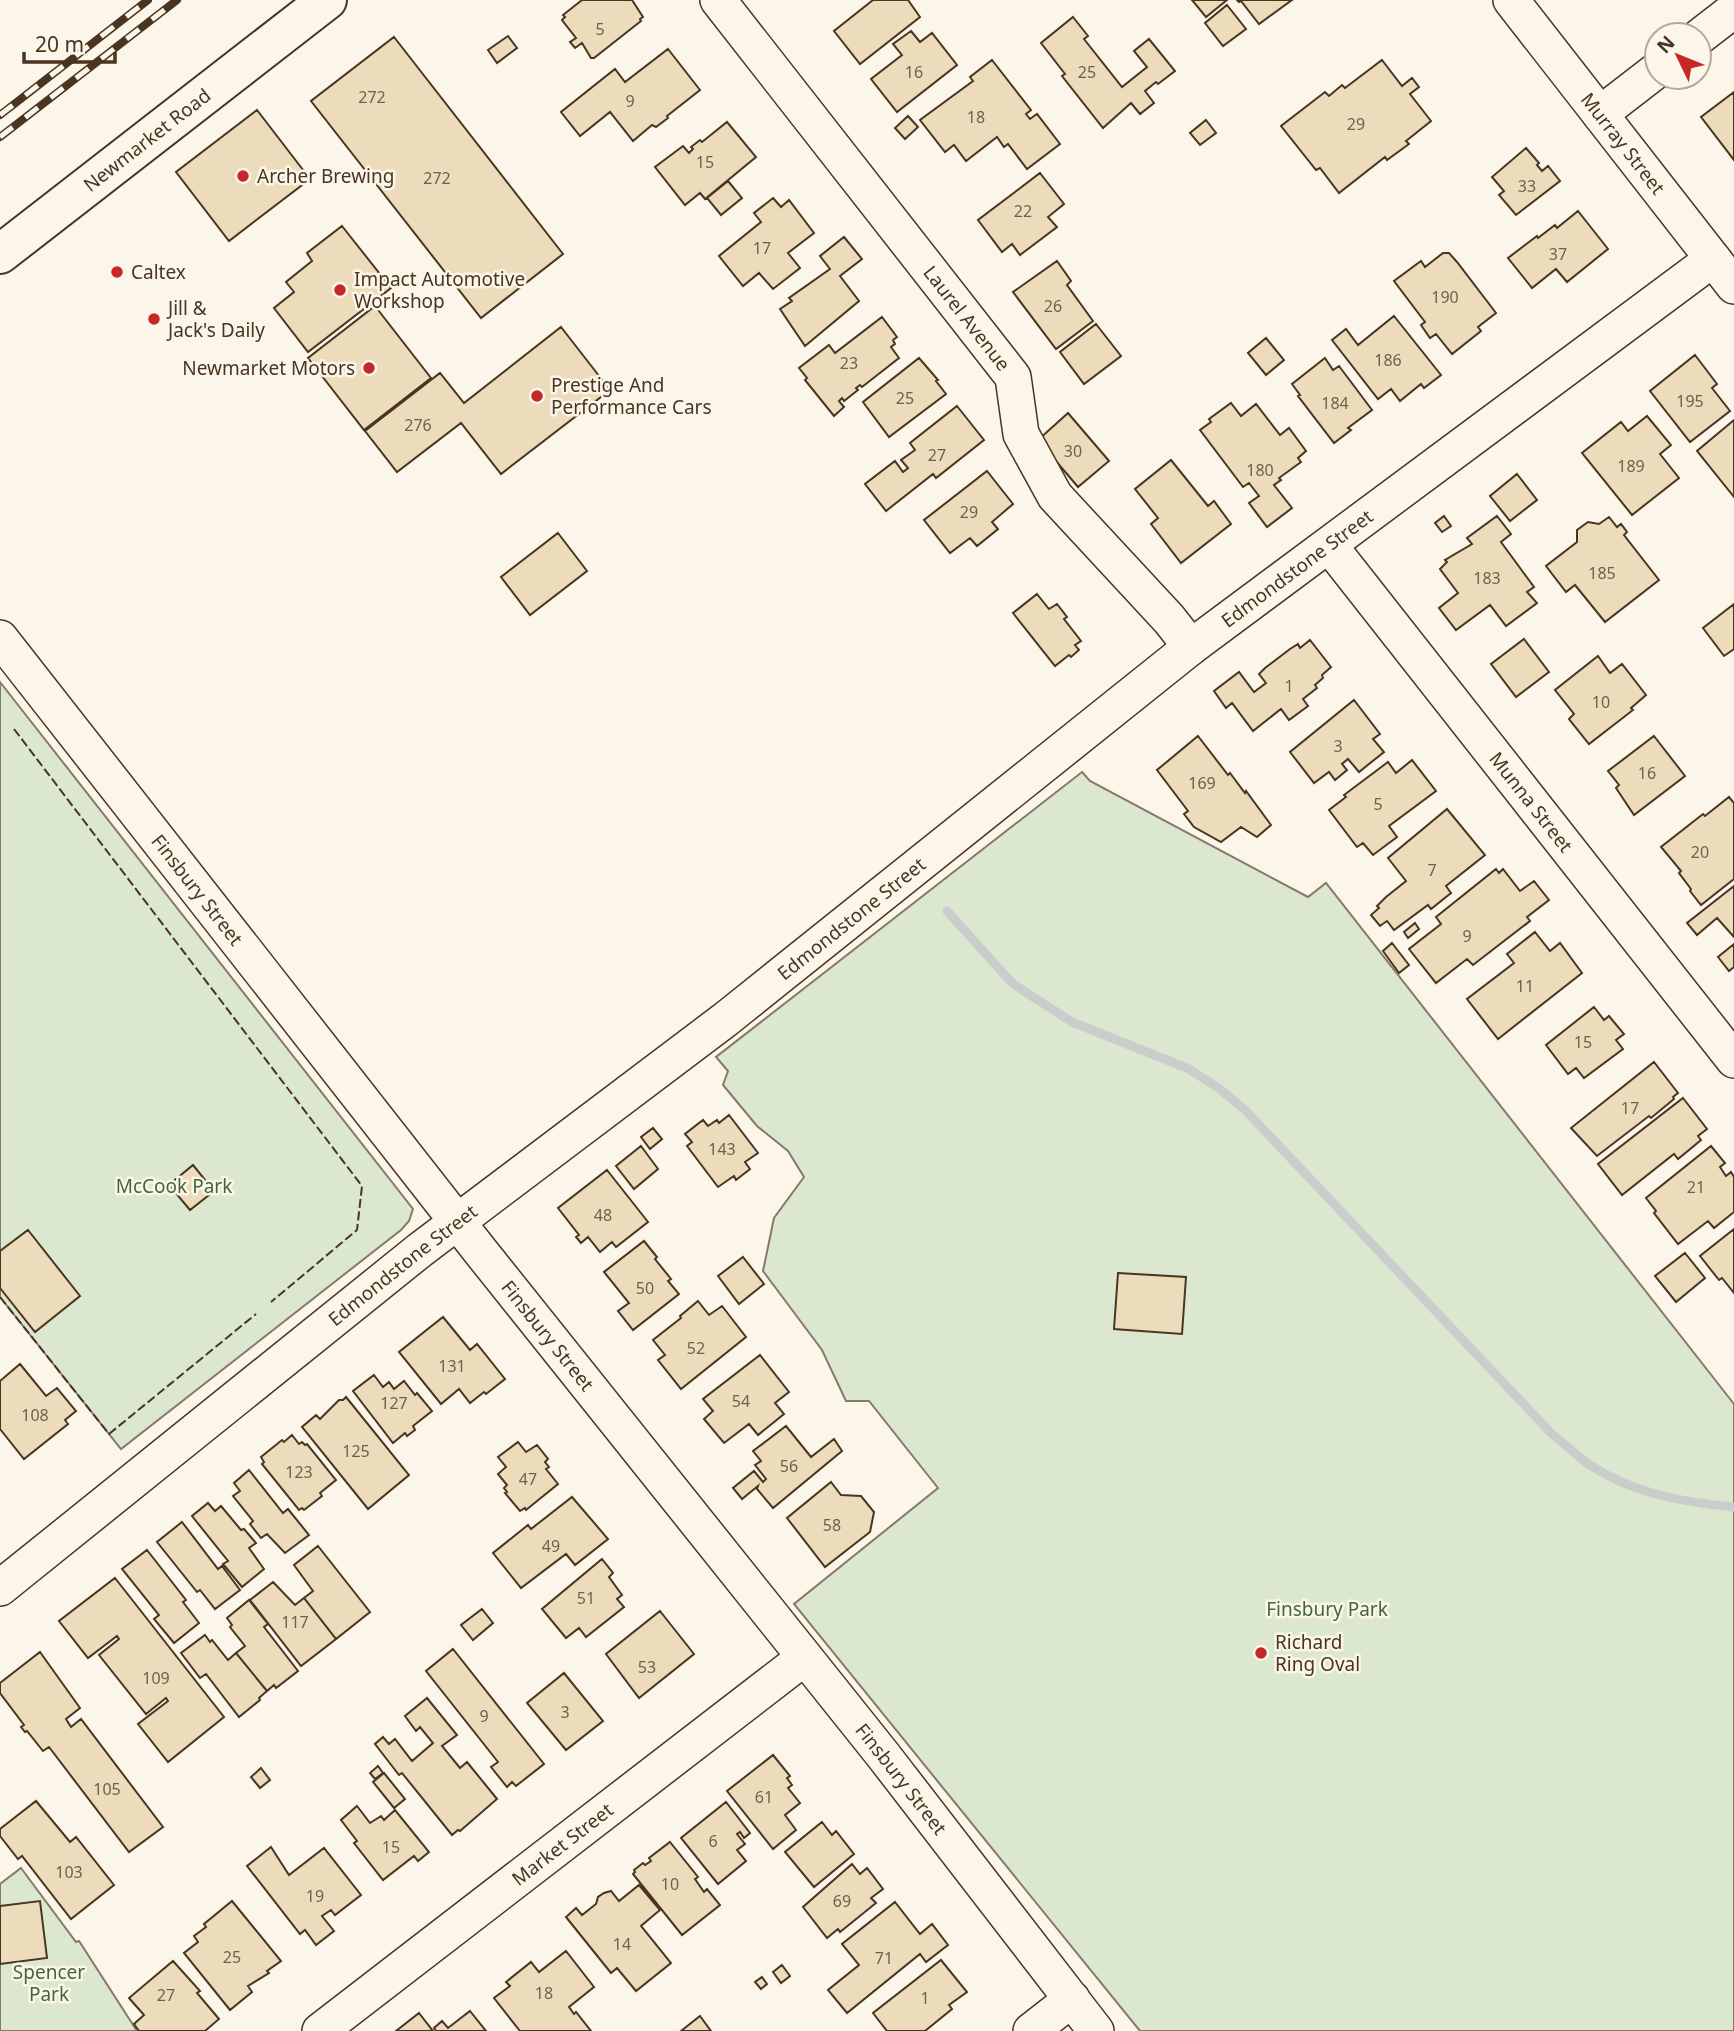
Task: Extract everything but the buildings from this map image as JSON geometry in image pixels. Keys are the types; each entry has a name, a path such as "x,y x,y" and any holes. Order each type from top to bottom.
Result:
{"main road":[{"name":"Newmarket Road","path":"0,254 327,0"}],"street":[{"name":"Laurel Avenue","path":"718,0 1013,377 1021,434 1055,496 1169,619 1191,647"},
{"name":"Murray Street","path":"1511,0 1724,273"},
{"path":"1713,26 1734,10"},
{"path":"1600,114 1643,80"},
{"name":"Edmondstone Street","path":"0,1588 458,1221 726,1019 1191,647 1329,545 1724,273"},
{"name":"Munna Street","path":"1329,545 1734,1060"},
{"name":"Finsbury Street","path":"0,638 458,1221 883,1755 1097,2031"},
{"name":"Market Street","path":"320,2031 804,1658"},
{"path":"1031,2031 1072,1999"}],"green space":[{"name":"McCook Park","path":"0,682 413,1209 409,1221 401,1230 121,1449 0,1297"},
{"name":"Finsbury Park","path":"1082,772 1090,781 1308,897 1326,883 1734,1404 1734,2031 1140,2031 794,1604 938,1488 869,1401 846,1401 822,1350 763,1271 774,1218 804,1177 788,1151 757,1126 723,1085 728,1071 716,1057"},
{"name":"Spencer Park","path":"21,1868 76,1942 79,1941 137,2031 0,2031 0,1884"}],"waterway":[{"path":"947,911 1013,984 1072,1022 1189,1069 1220,1089 1245,1110 1552,1434 1585,1461 1607,1475 1641,1490 1678,1499 1734,1507"}],"railway":[{"path":"0,115 148,0"},
{"path":"0,137 177,0"}],"fence":[{"path":"14,729 362,1186 357,1230 271,1302"},
{"path":"0,1297 109,1434 256,1314"}],"place":[{"name":"Archer Brewing","path":"243,176"},
{"name":"Caltex","path":"117,272"},
{"name":"Impact Automotive Workshop","path":"340,290"},
{"name":"Jill & Jack's Daily","path":"154,319"},
{"name":"Newmarket Motors","path":"369,368"},
{"name":"Prestige And Performance Cars","path":"537,396"},
{"name":"Richard Ring Oval","path":"1261,1653"}]}
